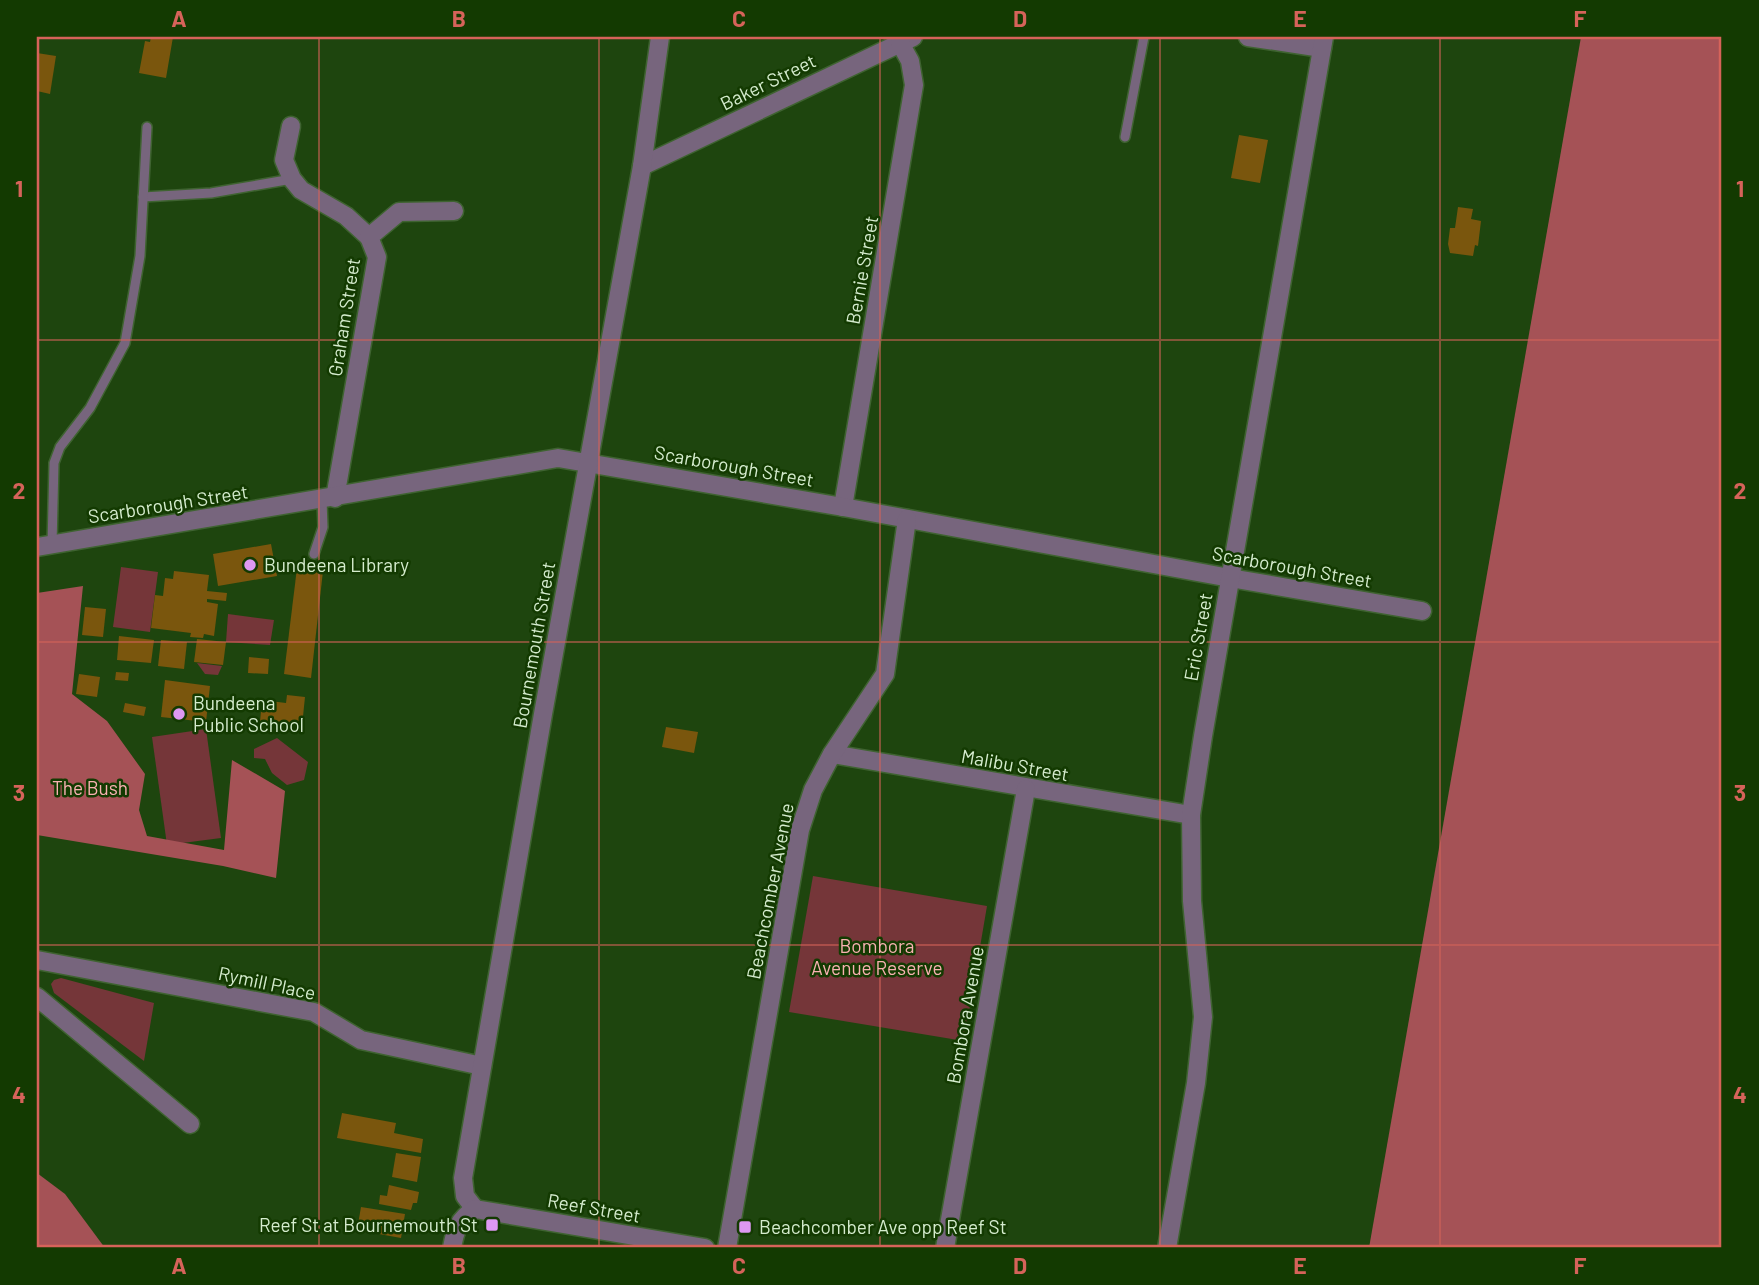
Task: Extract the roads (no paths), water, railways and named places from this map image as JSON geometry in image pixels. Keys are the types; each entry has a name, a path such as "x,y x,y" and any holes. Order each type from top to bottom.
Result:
{"street":[{"name":"Bournemouth Street","path":"475,1209 465,1196 463,1178 642,166 660,37"},
{"path":"1248,37 1323,43"},
{"name":"Baker Street","path":"642,166 906,40"},
{"name":"Bernie Street","path":"843,507 914,85 906,40"},
{"name":"Eric Street","path":"1167,1248 1196,1083 1203,1017 1192,901 1191,816 1323,43"},
{"path":"291,126 284,160 292,178 301,190 346,216 369,237"},
{"name":"Graham Street","path":"328,499 377,257 369,237 399,212 454,211"},
{"name":"Scarborough Street","path":"45,546 558,458 1422,611"},
{"name":"Beachcomber Avenue","path":"727,1248 800,830 813,790 832,754 885,674 908,519"},
{"name":"Malibu Street","path":"832,754 1191,816"},
{"name":"Bombora Avenue","path":"945,1248 1026,789"},
{"name":"Rymill Place","path":"37,960 314,1012 361,1040 482,1066"},
{"path":"37,997 190,1124"},
{"path":"452,1248 456,1228 465,1215 475,1209"},
{"name":"Reef Street","path":"475,1209 705,1248"}],"lane":[{"path":"1125,137 1144,37"},
{"path":"45,546 54,463 60,447 90,408 125,343 140,256 147,127"},
{"path":"143,197 211,193 292,178"},
{"path":"314,554 328,499"}],"place":[{"name":"Bundeena Library","path":"250,565"},
{"name":"Bundeena Public School","path":"179,714"},
{"name":"Reef St at Bournemouth St","path":"492,1225"},
{"name":"Beachcomber Ave opp Reef St","path":"745,1227"}],"park label":[{"name":"The Bush","path":"90,788"},
{"name":"Bombora Avenue Reserve","path":"877,957"}]}
